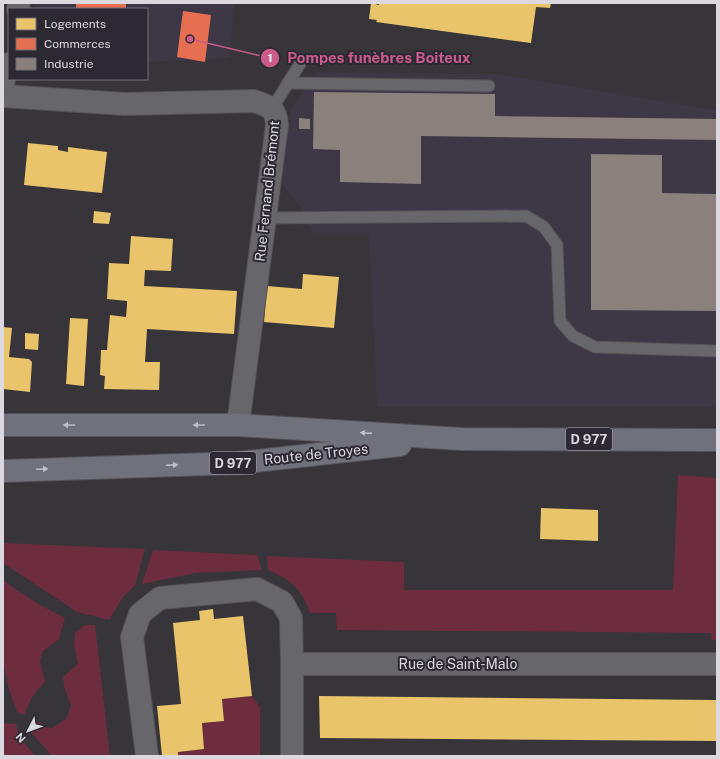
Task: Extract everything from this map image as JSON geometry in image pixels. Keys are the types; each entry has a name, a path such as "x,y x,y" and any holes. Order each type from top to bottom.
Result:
{"main road":[{"name":"Route de Troyes","path":"3,425 238,425 461,439 717,440"},
{"name":"Route de Troyes","path":"3,471 238,463 461,439"}],"street":[{"path":"3,83 8,67"},
{"name":"Rue Fernand Brémont","path":"3,96 125,104 254,101 264,104 272,109 277,116 277,125 238,425"},
{"path":"147,756 132,637 140,614 160,598 257,589 282,602 291,618 292,756"},
{"name":"Rue de Saint-Malo","path":"292,664 717,664"}],"lane":[{"path":"272,109 300,64"},
{"path":"288,83 489,86"},
{"path":"265,218 526,216 544,227 557,245 560,321 573,336 594,347 717,352"}],"shaded area":[{"path":"34,3 234,3 230,58 148,62 148,8 33,8"},
{"path":"318,72 496,74 717,110 717,407 377,407 369,233 312,233 302,209 281,183 291,108"},
{"path":"678,475 717,478 717,641 712,640 711,633 337,630 336,613 310,613 307,605 295,586 268,570 267,556 404,562 404,590 673,590"},
{"path":"3,543 145,549 135,585 123,597 109,620 77,612 3,563"},
{"path":"153,550 257,555 262,570 196,573 142,584"},
{"path":"3,580 42,606 65,618 59,639 43,651 40,661 45,682 32,697 25,715 17,712 9,690 3,661"},
{"path":"85,625 95,625 110,756 52,756 30,731 33,722 40,722 51,729 66,719 71,706 64,686 63,677 78,664 74,646 75,633"},
{"path":"252,696 260,707 260,756 178,756 178,752 204,749 202,723 224,721 222,699"},
{"path":"3,723 16,724 20,739 36,756 3,756"}],"building: Logements":[{"path":"371,3 379,5 379,3 551,3 550,8 536,7 531,43 376,22 377,20 369,19"},
{"path":"28,143 58,146 58,150 68,152 68,147 107,152 102,193 24,185"},
{"path":"94,211 111,213 109,224 93,223"},
{"path":"131,236 173,239 171,271 145,270 144,286 237,291 234,334 147,329 145,362 160,362 159,390 104,389 105,376 100,375 101,350 107,350 110,315 126,317 127,305 127,301 107,299 109,263 129,264"},
{"path":"303,274 339,277 334,328 264,322 267,286 302,289"},
{"path":"70,318 88,319 84,386 66,384"},
{"path":"3,327 12,328 9,357 29,359 32,362 30,392 3,389"},
{"path":"25,333 39,334 38,350 25,349"},
{"path":"541,508 598,510 598,541 540,539"},
{"path":"213,609 214,619 243,616 252,696 222,699 224,721 202,723 204,749 178,752 178,756 162,756 157,706 181,704 173,623 200,620 199,611"},
{"path":"319,696 717,700 717,741 320,738"}],"building: Commerces":[{"path":"76,3 126,3 126,8 76,8"},
{"path":"183,11 211,15 205,62 177,57"}],"building: Industrie":[{"path":"314,92 495,94 495,116 717,119 717,140 421,136 421,184 340,182 340,150 313,149"},
{"path":"299,118 310,119 310,129 299,129"},
{"path":"591,154 662,155 662,193 717,194 717,311 591,310"}],"place":[{"name":"Pompes funèbres Boiteux","path":"190,39"}]}
